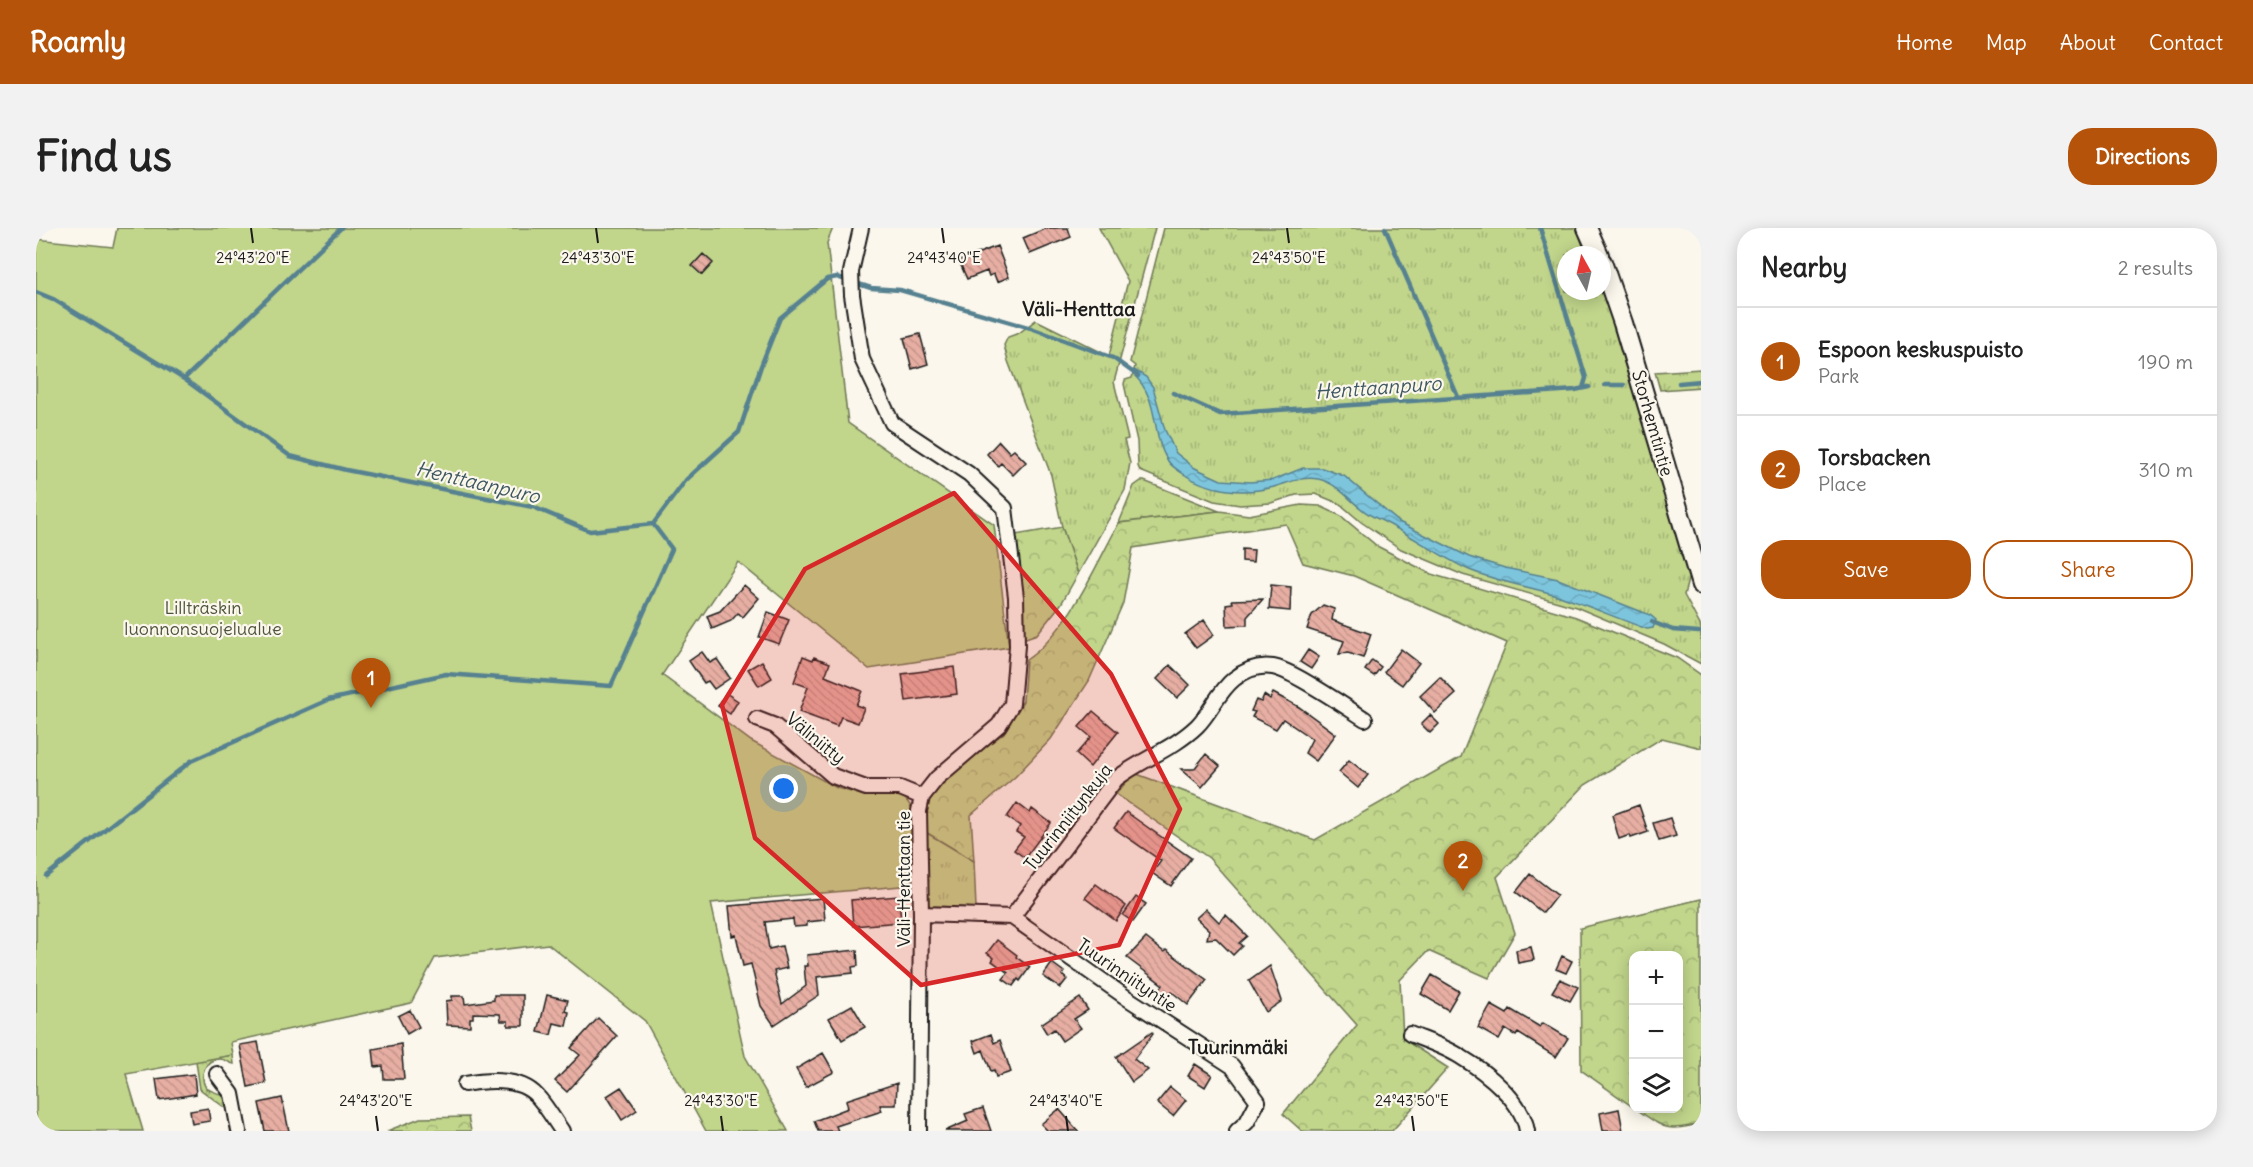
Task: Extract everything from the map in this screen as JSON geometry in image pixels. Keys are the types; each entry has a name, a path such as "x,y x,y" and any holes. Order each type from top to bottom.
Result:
{"main road":[{"path":"1587,228 1595,246"},
{"name":"Storhemtintie","path":"1611,289 1701,585"}],"street":[{"name":"Väli-Henttaan tie","path":"861,228 851,272 852,295 862,359 892,423 969,474 1005,508 1016,597 1017,646 1012,704 999,725 937,778 922,797 918,824 921,914 919,1131"},
{"name":"Tuurinniitynkuja","path":"1012,917 1116,779 1132,766 1167,749 1185,737 1199,724 1221,692 1233,679 1243,673 1261,667 1283,670 1365,719"},
{"name":"Väliniitty","path":"757,719 776,726 833,776 866,788 900,788 922,797"},
{"path":"921,914 1012,917"},
{"name":"Tuurinniityntie","path":"1012,917 1127,998 1232,1065 1258,1101 1247,1122 1237,1131"},
{"path":"1410,1034 1461,1056 1488,1078 1513,1099 1526,1122 1527,1131"},
{"path":"217,1074 232,1094 239,1131"},
{"path":"465,1084 484,1080 515,1084 526,1088 536,1095 562,1131"}],"highlighted area":[{"path":"954,493 1111,674 1180,809 1119,945 921,985 755,838 722,705 805,569"}],"green space":[{"name":"Lillträskin luonnonsuojelualue","path":"117,228 833,228 827,243 848,423 994,525 1009,647 869,669 738,562 662,675 751,741 837,788 862,795 891,794 904,797 912,808 912,885 711,903 745,1056 788,1131 706,1131 645,1021 548,944 435,958 411,1003 231,1042 233,1055 126,1074 143,1131 36,1131 36,239 113,247"},
{"path":"1099,228 1155,228 1114,382 1128,439 1124,440 1130,463 1125,490 1078,574 1062,527 1051,475 1004,345 1008,337 1019,333 1036,320 1109,356 1128,281"},
{"path":"1164,228 1577,228 1583,246 1557,246 1557,300 1606,300 1689,576 1684,595 1701,627 1701,664 1664,644 1576,607 1463,575 1401,549 1361,522 1340,504 1316,494 1296,495 1271,503 1240,505 1214,501 1140,471 1137,441 1124,384 1125,380 1132,378 1135,366 1130,362"},
{"path":"1701,369 1701,387 1660,390 1655,372"},
{"path":"1141,481 1219,511 1119,523 1134,486"},
{"path":"1301,505 1320,506 1341,516 1377,546 1431,574 1576,617 1677,658 1701,675 1701,748 1662,738 1585,785 1497,877 1515,933 1489,978 1428,951 1400,980 1403,1039 1448,1068 1392,1131 1302,1131 1283,1114 1357,1025 1209,858 1116,794 1134,773 1315,840 1461,757 1507,643 1354,576 1303,563 1286,524 1133,548 1123,603 1089,681 1051,739 1015,777 971,815 974,861 924,831 929,796 951,772 1004,733 1023,701 1026,660 1041,648 1068,616 1119,523 1219,511 1249,515"},
{"path":"1062,527 1078,574 1061,604 1037,634 1023,639 1024,620 1015,535"},
{"path":"924,831 974,861 976,908 929,906 925,899"},
{"path":"1701,899 1701,1124 1680,1128 1666,1127 1642,1113 1683,1113 1683,951 1629,951 1629,1104 1581,1070 1580,928"},
{"path":"233,1055 234,1064 222,1059 215,1060 207,1065 203,1074 206,1088 224,1098 227,1107 224,1107 200,1089 196,1061"},
{"path":"468,1117 471,1131 387,1131 420,1118"}],"water":[{"path":"1134,370 1146,377 1153,387 1165,430 1176,453 1195,468 1221,480 1250,482 1273,480 1303,468 1322,468 1344,476 1399,522 1469,557 1505,568 1558,579 1650,615 1656,620 1653,628 1647,629 1565,598 1465,568 1367,513 1326,481 1306,478 1274,487 1238,491 1214,487 1192,479 1175,468 1162,451 1152,406 1142,384 1133,374"}],"building":[{"path":"1047,228 1068,228 1071,237 1030,254 1023,238"},
{"path":"997,246 1009,277 997,282 994,274 989,276 987,271 967,279 959,261"},
{"path":"703,254 713,263 702,275 692,266"},
{"path":"920,334 928,364 912,369 904,338"},
{"path":"999,441 1010,453 1014,450 1026,462 1013,475 1001,463 998,466 987,454"},
{"path":"1242,549 1254,550 1253,562 1242,561"},
{"path":"744,585 759,598 743,617 738,613 731,621 712,629 707,616 720,611"},
{"path":"1271,585 1291,587 1290,611 1269,609"},
{"path":"1263,599 1247,617 1247,625 1227,626 1226,604 1233,603 1232,600"},
{"path":"1323,605 1334,609 1332,620 1371,634 1363,658 1348,653 1339,654 1344,641 1307,629 1312,615"},
{"path":"768,612 789,620 779,644 759,637"},
{"path":"1204,620 1214,635 1196,648 1185,634"},
{"path":"1401,649 1419,663 1402,685 1384,672"},
{"path":"1308,650 1319,657 1311,669 1300,662"},
{"path":"702,652 710,663 717,659 730,678 714,689 708,681 704,683 689,661"},
{"path":"803,656 830,663 825,676 862,691 856,705 864,708 858,723 841,717 837,726 799,712 808,687 794,682"},
{"path":"1372,660 1381,667 1374,676 1365,670"},
{"path":"762,661 772,678 759,686 748,669"},
{"path":"1170,665 1190,685 1177,698 1157,679"},
{"path":"954,667 957,694 906,701 902,674"},
{"path":"1440,677 1456,694 1435,713 1420,696"},
{"path":"726,693 738,701 730,714 718,706"},
{"path":"1273,693 1299,707 1336,734 1316,761 1305,753 1312,739 1283,719 1276,729 1252,717 1255,712 1251,711 1256,700 1261,702 1264,695 1270,699"},
{"path":"1093,711 1118,732 1090,767 1076,754 1091,737 1079,727"},
{"path":"1430,715 1439,724 1430,733 1421,724"},
{"path":"1206,754 1220,766 1202,787 1181,769 1194,769"},
{"path":"1349,760 1368,775 1358,788 1339,772"},
{"path":"1017,803 1030,813 1032,809 1051,823 1025,858 1014,850 1024,837 1016,832 1020,826 1007,817"},
{"path":"1639,805 1648,832 1631,838 1630,835 1619,839 1612,815"},
{"path":"1126,812 1191,858 1171,886 1152,873 1161,861 1114,828"},
{"path":"1670,818 1676,836 1659,841 1653,823"},
{"path":"1530,874 1557,895 1543,913 1516,892"},
{"path":"1096,884 1126,906 1116,921 1085,898"},
{"path":"899,896 901,922 853,926 851,900"},
{"path":"1136,897 1146,904 1133,922 1123,915"},
{"path":"823,898 825,920 807,922 807,926 794,927 793,919 765,922 769,949 782,946 787,968 774,971 782,1004 806,986 804,966 808,966 807,955 857,950 858,966 852,967 853,973 817,977 819,995 774,1025 761,1006 751,964 743,966 736,935 732,936 729,906"},
{"path":"1206,909 1219,922 1226,915 1247,936 1239,943 1242,946 1233,955 1216,938 1207,939 1209,930 1196,918"},
{"path":"1146,938 1207,980 1188,1005 1172,992 1163,1004 1154,998 1163,985 1127,958"},
{"path":"997,940 1030,967 1020,981 1018,979 1013,986 1003,979 1008,973 992,961 994,958 987,953"},
{"path":"1531,947 1534,960 1518,963 1516,950"},
{"path":"1562,956 1572,961 1566,973 1556,969"},
{"path":"1052,963 1064,972 1062,975 1067,979 1060,988 1043,976"},
{"path":"1270,966 1282,1001 1266,1012 1249,981"},
{"path":"1432,975 1459,991 1448,1010 1421,994"},
{"path":"1560,979 1578,987 1570,1001 1552,992"},
{"path":"494,995 523,995 523,1026 508,1026 508,1021 501,1021 500,1014 473,1013 470,1026 447,1025 446,1001 452,1000 452,996 464,996 465,1004 494,1000"},
{"path":"547,995 568,1000 565,1011 569,1012 566,1026 554,1023 551,1035 538,1032"},
{"path":"1080,998 1088,1010 1074,1019 1081,1028 1062,1041 1054,1029 1047,1034 1041,1024"},
{"path":"852,1005 865,1027 842,1040 829,1018"},
{"path":"1491,1005 1507,1014 1510,1009 1540,1027 1543,1023 1568,1038 1556,1057 1518,1033 1516,1036 1505,1029 1499,1040 1478,1028"},
{"path":"410,1010 419,1027 407,1034 398,1016"},
{"path":"598,1018 617,1036 567,1092 555,1081 580,1055 571,1048"},
{"path":"1152,1032 1153,1034 1134,1059 1148,1070 1132,1082 1116,1057"},
{"path":"991,1034 994,1043 1000,1040 1011,1072 996,1077 994,1070 991,1071 983,1050 977,1053 973,1041"},
{"path":"258,1042 266,1083 248,1087 240,1045"},
{"path":"401,1044 404,1079 384,1079 383,1066 375,1067 373,1049"},
{"path":"823,1053 834,1072 806,1087 796,1069"},
{"path":"1195,1064 1212,1075 1205,1087 1188,1076"},
{"path":"194,1074 196,1094 159,1100 156,1079"},
{"path":"897,1083 896,1105 880,1105 882,1111 836,1126 838,1131 818,1131 814,1121 848,1108 846,1100"},
{"path":"621,1087 637,1110 622,1120 607,1096"},
{"path":"1170,1087 1186,1100 1173,1116 1157,1103"},
{"path":"282,1098 289,1131 265,1131 259,1103"},
{"path":"208,1108 210,1121 192,1124 190,1111"},
{"path":"983,1108 991,1131 945,1131 968,1121 965,1114"},
{"path":"1059,1109 1078,1131 1048,1131 1041,1124"},
{"path":"1619,1109 1623,1131 1603,1131 1600,1113"}],"waterway":[{"path":"184,379 341,228"},
{"path":"1385,228 1458,397"},
{"path":"1540,228 1586,378 1583,388"},
{"name":"Henttaanpuro","path":"36,292 53,299 184,379 290,456 346,470 533,507 590,531 653,524 686,480 739,432 780,318 827,279 837,277 871,288 900,290 1031,328 1113,358 1138,376"},
{"name":"Henttaanpuro","path":"1679,383 1701,381"},
{"name":"Henttaanpuro","path":"1605,385 1624,385"},
{"name":"Henttaanpuro","path":"1173,393 1220,414 1575,390 1589,387"},
{"path":"46,876 191,761 328,700 446,674 611,686 672,549 653,524"},
{"path":"1652,622 1673,630 1699,632"}],"place":[{"name":"Espoon keskuspuisto","path":"371,708"},
{"name":"Torsbacken","path":"1463,891"}],"district":[{"name":"Väli-Henttaa","path":"1079,308"},
{"name":"Tuurinmäki","path":"1238,1046"}]}
